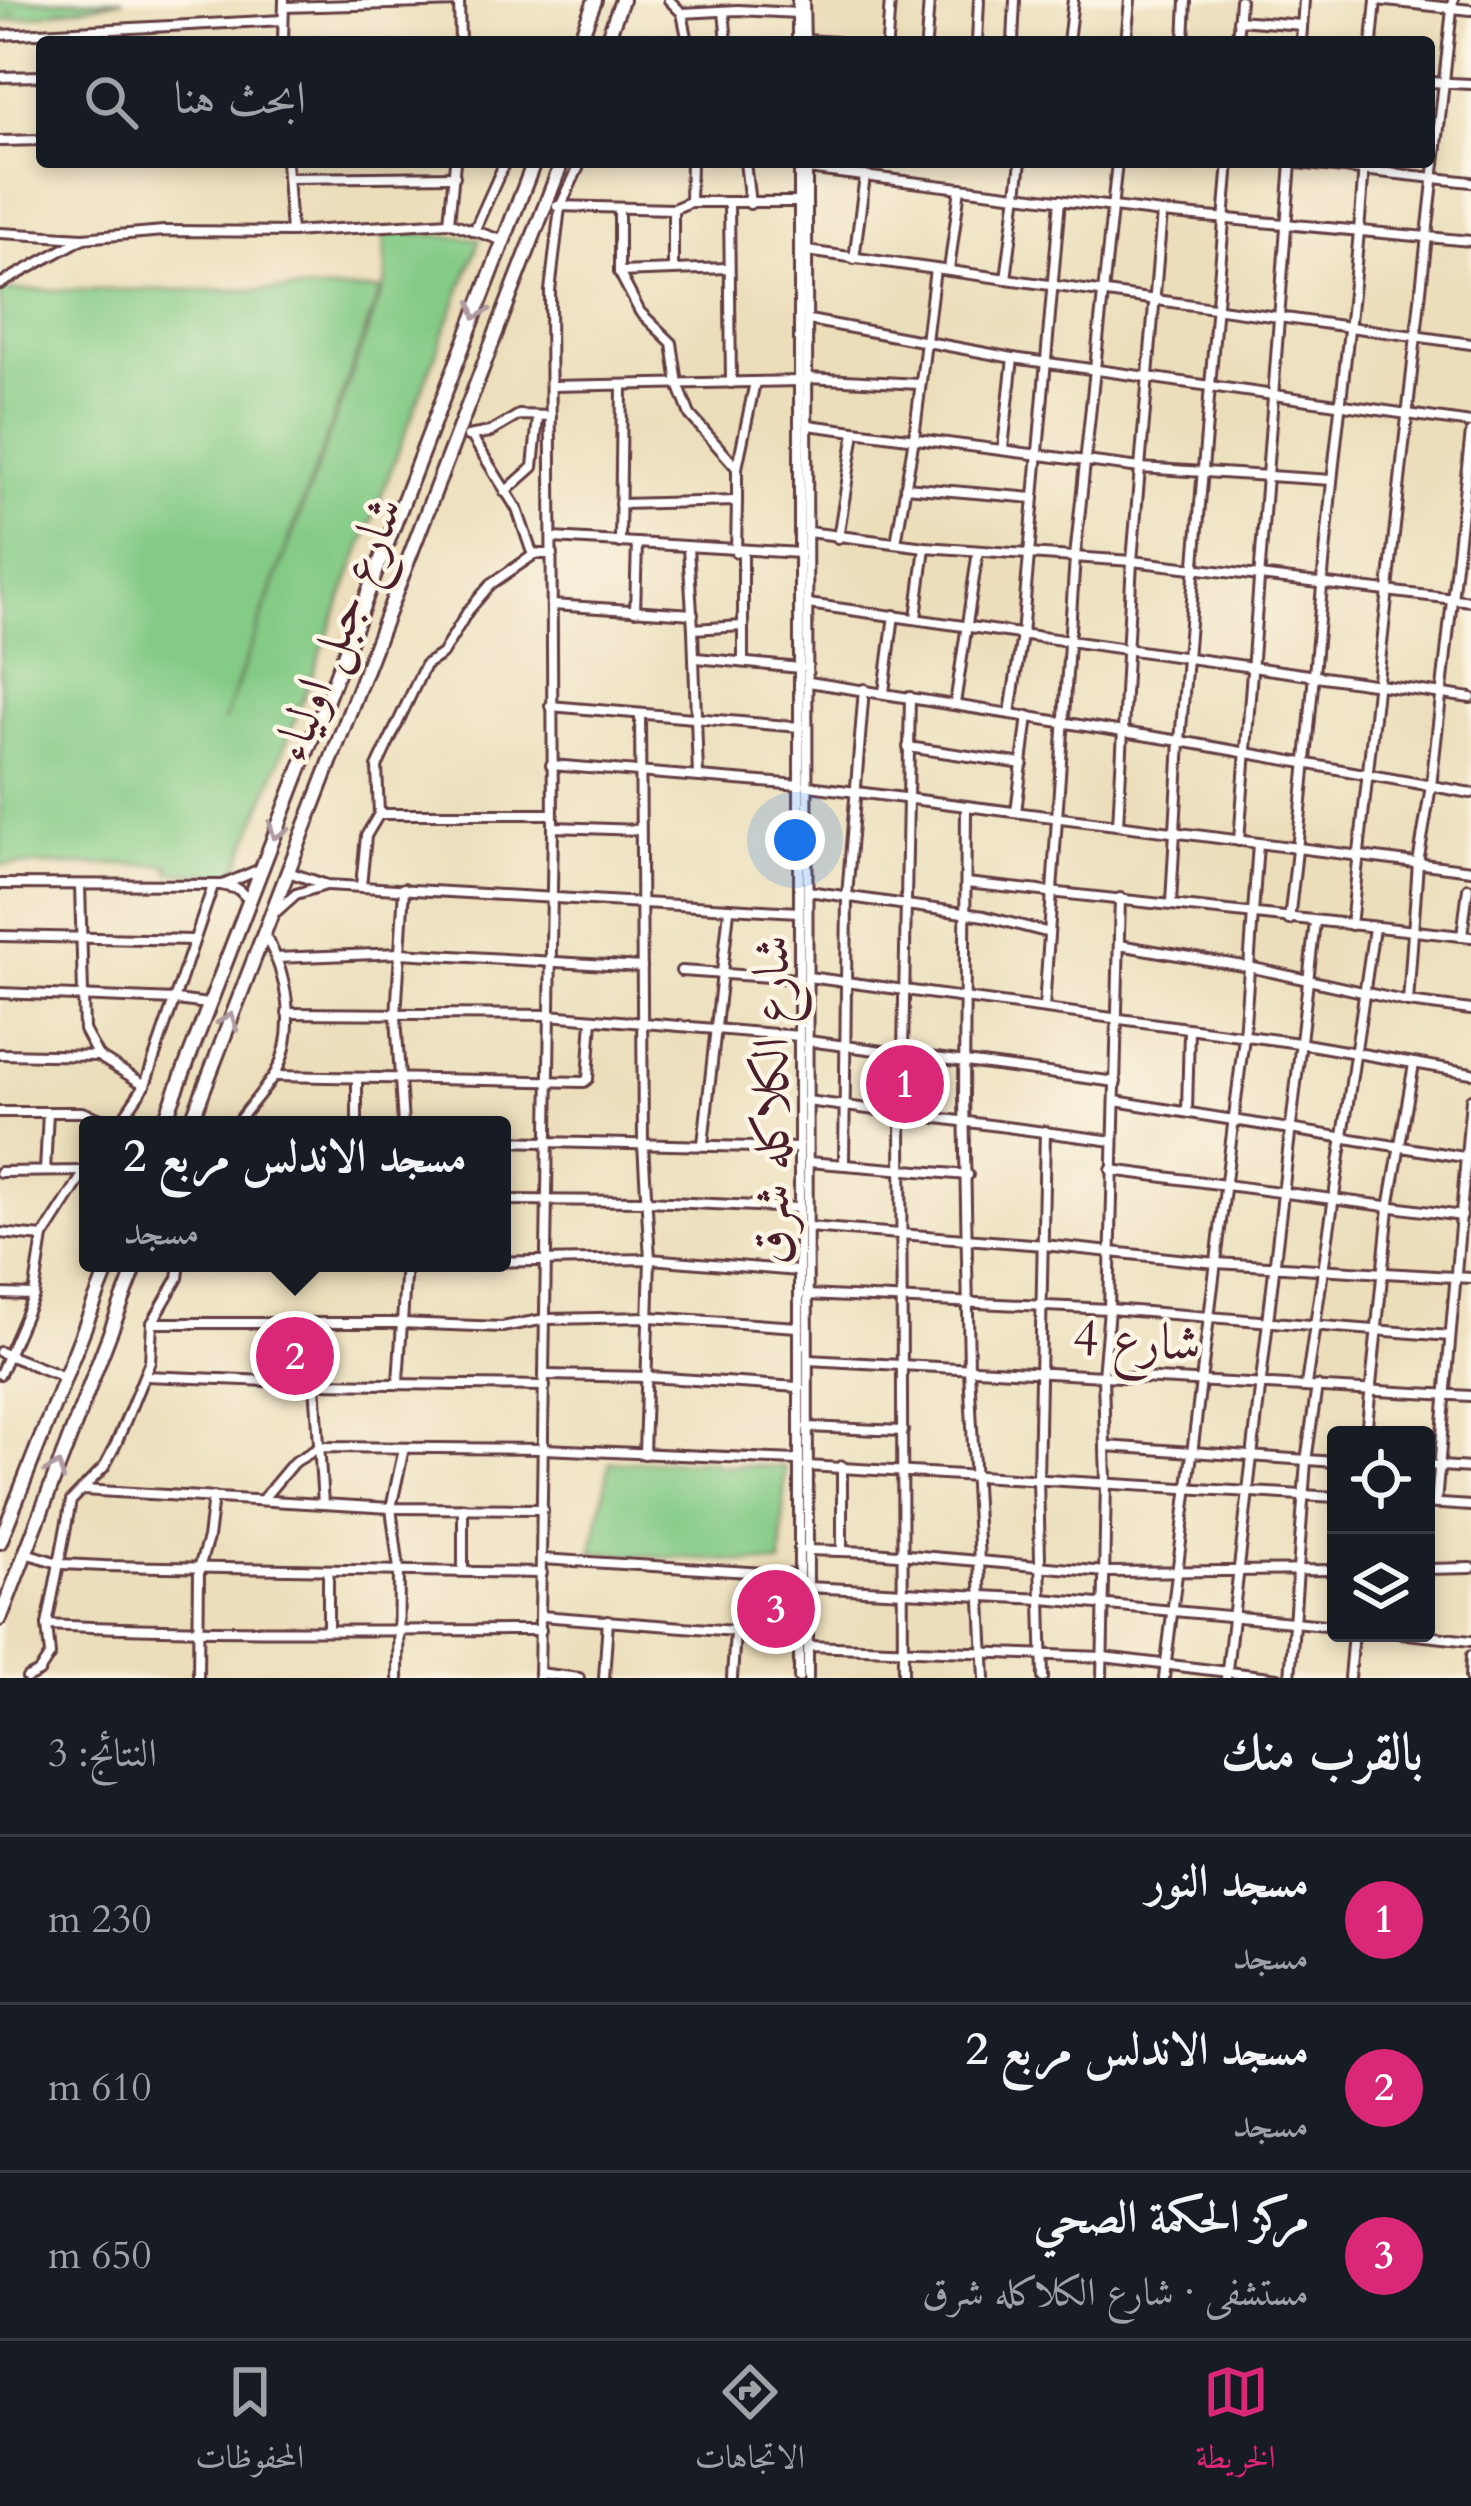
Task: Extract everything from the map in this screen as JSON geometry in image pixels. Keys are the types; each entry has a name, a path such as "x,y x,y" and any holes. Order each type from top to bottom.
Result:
{"highway":[{"path":"581,36 595,0"},
{"path":"608,36 622,0"},
{"name":"شارع جبل اولياء","path":"166,1116 533,168"},
{"name":"شارع جبل اولياء","path":"193,1116 455,435 553,205 561,168"},
{"path":"456,366 476,383"},
{"path":"445,394 463,415"},
{"path":"2,1533 106,1272"},
{"path":"1,1615 134,1272"},
{"path":"0,1565 18,1572"}],"street":[{"path":"669,0 682,13 687,36"},
{"path":"800,0 801,36"},
{"path":"800,0 802,36"},
{"path":"887,36 890,0"},
{"path":"926,36 929,0"},
{"path":"977,36 979,0"},
{"path":"1012,36 1015,0"},
{"path":"1069,36 1073,0"},
{"path":"1127,36 1130,0"},
{"path":"1184,36 1186,0"},
{"path":"1237,36 1240,0"},
{"path":"1301,36 1304,0"},
{"path":"1373,36 1377,0 1453,4 1471,10"},
{"path":"283,36 284,3 459,1 460,36"},
{"path":"1351,926 1453,4"},
{"path":"724,10 726,36"},
{"path":"682,13 797,14"},
{"path":"0,35 283,20"},
{"path":"1238,20 1302,25"},
{"path":"0,77 36,76"},
{"path":"1435,82 1471,84"},
{"path":"0,141 36,140"},
{"path":"286,168 291,232"},
{"path":"449,222 455,168"},
{"path":"474,231 502,168"},
{"path":"577,168 553,205 550,291 553,827 539,1676 579,1678"},
{"path":"690,202 691,168"},
{"path":"746,168 750,204"},
{"name":"شارع الكلاكله شرق","path":"803,1678 797,1460 808,1227 799,912 809,682 804,380 809,320 800,202 804,168"},
{"name":"شارع الكلاكله شرق","path":"803,978 808,891 800,728 804,168"},
{"path":"825,168 1162,213 1471,241"},
{"path":"1006,279 1020,168"},
{"path":"1044,1008 1083,460 1117,168"},
{"path":"1172,903 1180,741 1228,168"},
{"path":"1239,841 1290,168"},
{"path":"1289,920 1332,481 1352,328 1364,168"},
{"path":"1375,168 1471,182"},
{"path":"287,178 455,176"},
{"path":"854,259 866,176"},
{"path":"949,269 960,188"},
{"path":"1010,713 1022,635 1060,200"},
{"path":"553,205 673,209 690,202 800,202"},
{"path":"729,205 731,382"},
{"path":"619,209 619,272 640,313 672,344 678,384 690,415 737,468"},
{"path":"673,209 674,270"},
{"path":"1118,825 1132,561 1162,213"},
{"path":"0,233 83,238 449,222 504,241"},
{"path":"0,284 83,238"},
{"path":"805,251 1471,344"},
{"path":"619,272 728,268"},
{"path":"896,543 935,269"},
{"path":"809,320 1045,363 1406,411 1471,428 1418,863 1408,1002"},
{"path":"1003,448 1013,358"},
{"path":"551,386 804,380 919,384"},
{"path":"742,661 737,468 755,382"},
{"path":"620,543 622,386"},
{"path":"455,435 490,432 519,415 551,416"},
{"path":"505,492 532,467 538,418"},
{"path":"808,424 1140,468 1332,481"},
{"path":"838,538 855,432"},
{"path":"472,436 517,509 526,543 536,554"},
{"path":"905,487 1033,499"},
{"path":"620,504 737,501"},
{"path":"808,532 925,547 1132,561 1471,601"},
{"path":"553,538 800,553"},
{"path":"635,611 637,543"},
{"path":"916,618 925,547"},
{"path":"688,548 698,775"},
{"path":"955,704 978,550"},
{"path":"361,886 366,836 379,814 377,767 425,665 442,654 490,584 536,554 553,554"},
{"path":"808,604 1471,698"},
{"path":"552,605 693,614"},
{"path":"884,692 894,615"},
{"path":"693,629 743,626"},
{"path":"696,658 800,668"},
{"path":"809,682 1471,793"},
{"path":"844,1164 847,896 864,689"},
{"path":"903,1052 910,697"},
{"path":"550,706 800,728"},
{"path":"640,714 643,1144 650,1259 644,1454"},
{"path":"1016,812 1028,716"},
{"path":"908,747 1023,764"},
{"path":"551,764 804,785 1418,863 1470,878 1467,937 966,883"},
{"path":"966,806 968,1369 985,1678"},
{"path":"379,814 552,814"},
{"path":"553,827 640,830"},
{"path":"1164,1678 1244,1037 1258,844"},
{"path":"124,1116 145,1085 217,886 263,866"},
{"path":"287,872 327,885 799,912"},
{"path":"0,884 217,886 238,889 250,902"},
{"path":"80,885 83,1030 98,1056 145,1085"},
{"path":"270,918 296,894 327,885"},
{"path":"403,1116 396,1016 404,888"},
{"path":"808,891 984,916 1046,932"},
{"path":"1102,1678 1106,1572 1103,1376 1109,1309 1120,898"},
{"path":"703,1144 729,910"},
{"path":"1227,1674 1315,922"},
{"path":"1290,1678 1315,1325 1375,928"},
{"path":"243,1116 274,1076 287,1040 276,958 264,934"},
{"path":"0,936 194,940"},
{"path":"1119,945 1471,1010"},
{"path":"276,958 400,953 549,958 642,967"},
{"path":"681,971 803,978 1044,1008 1299,1043 1471,1073"},
{"path":"0,993 209,1004"},
{"path":"287,1013 549,1015 804,1039 1116,1082"},
{"path":"274,1076 588,1079 592,1019"},
{"path":"1187,1112 1190,1029"},
{"name":"شارع الكلاكله شرق","path":"803,1678 808,1646 808,1466 798,1327 804,1039"},
{"path":"0,1054 98,1056"},
{"path":"1367,1426 1389,1208 1414,1064"},
{"path":"357,1078 357,1116"},
{"path":"807,1100 1113,1141"},
{"path":"1435,1484 1462,1216 1467,1205 1471,1100"},
{"path":"1115,1101 1469,1158"},
{"path":"902,1111 903,1678"},
{"path":"0,1112 93,1116"},
{"path":"45,1171 48,1112"},
{"path":"1043,1678 1038,1479 1045,1131"},
{"path":"511,1141 799,1148"},
{"path":"808,1162 968,1175"},
{"path":"0,1172 79,1169"},
{"path":"1111,1170 1462,1216"},
{"path":"0,1374 5,1352 34,1295 43,1237 79,1181"},
{"path":"511,1200 799,1208"},
{"path":"808,1227 1274,1268 1471,1278"},
{"path":"0,1233 43,1237"},
{"path":"511,1264 650,1259 799,1271"},
{"path":"27,1678 48,1661 51,1636 46,1624 62,1564 71,1501 110,1455 150,1361 152,1323 179,1272"},
{"path":"398,1382 405,1272"},
{"path":"0,1294 34,1295"},
{"path":"807,1295 1109,1309 1450,1336"},
{"path":"152,1323 400,1322 502,1327 546,1319 649,1317 798,1327"},
{"path":"5,1352 65,1378"},
{"name":"شارع 4","path":"803,1360 1471,1396"},
{"path":"145,1376 315,1383 649,1376 798,1387"},
{"path":"315,1383 323,1504"},
{"path":"807,1426 903,1431"},
{"path":"1106,1445 1327,1462"},
{"path":"262,1500 293,1462 320,1448 544,1449 797,1460"},
{"path":"398,1678 399,1569 391,1508 405,1448"},
{"path":"808,1466 1327,1496"},
{"path":"842,1466 842,1550"},
{"path":"1435,1466 1471,1468"},
{"path":"82,1490 391,1508 543,1509"},
{"path":"198,1678 199,1568 213,1496"},
{"path":"1435,1503 1471,1506"},
{"path":"463,1508 463,1571"},
{"path":"806,1550 1106,1572 1327,1570"},
{"path":"25,1553 62,1564 542,1573"},
{"path":"542,1559 798,1575"},
{"path":"1435,1569 1471,1568"},
{"path":"328,1570 328,1629"},
{"path":"807,1587 1103,1604 1327,1625"},
{"path":"541,1616 799,1636"},
{"path":"604,1678 608,1620"},
{"path":"46,1624 197,1632 541,1630"},
{"path":"732,1678 736,1631"},
{"path":"1435,1637 1471,1641"},
{"path":"1349,1678 1352,1642"},
{"path":"808,1646 1043,1653 1278,1678"},
{"path":"1470,1678 1471,1656"}],"green space":[{"path":"0,0 124,0 0,22"},
{"path":"384,230 480,239 238,868 227,875 169,872 170,865 0,865 0,290 380,290 223,723 386,281"},
{"path":"714,1461 715,1465 785,1467 781,1564 592,1552 610,1462"}],"place":[{"name":"مسجد النور","path":"905,1084"},
{"name":"مسجد الاندلس مربع 2","path":"295,1356"},
{"name":"مركز الحكمة الصحي","path":"776,1609"}]}
